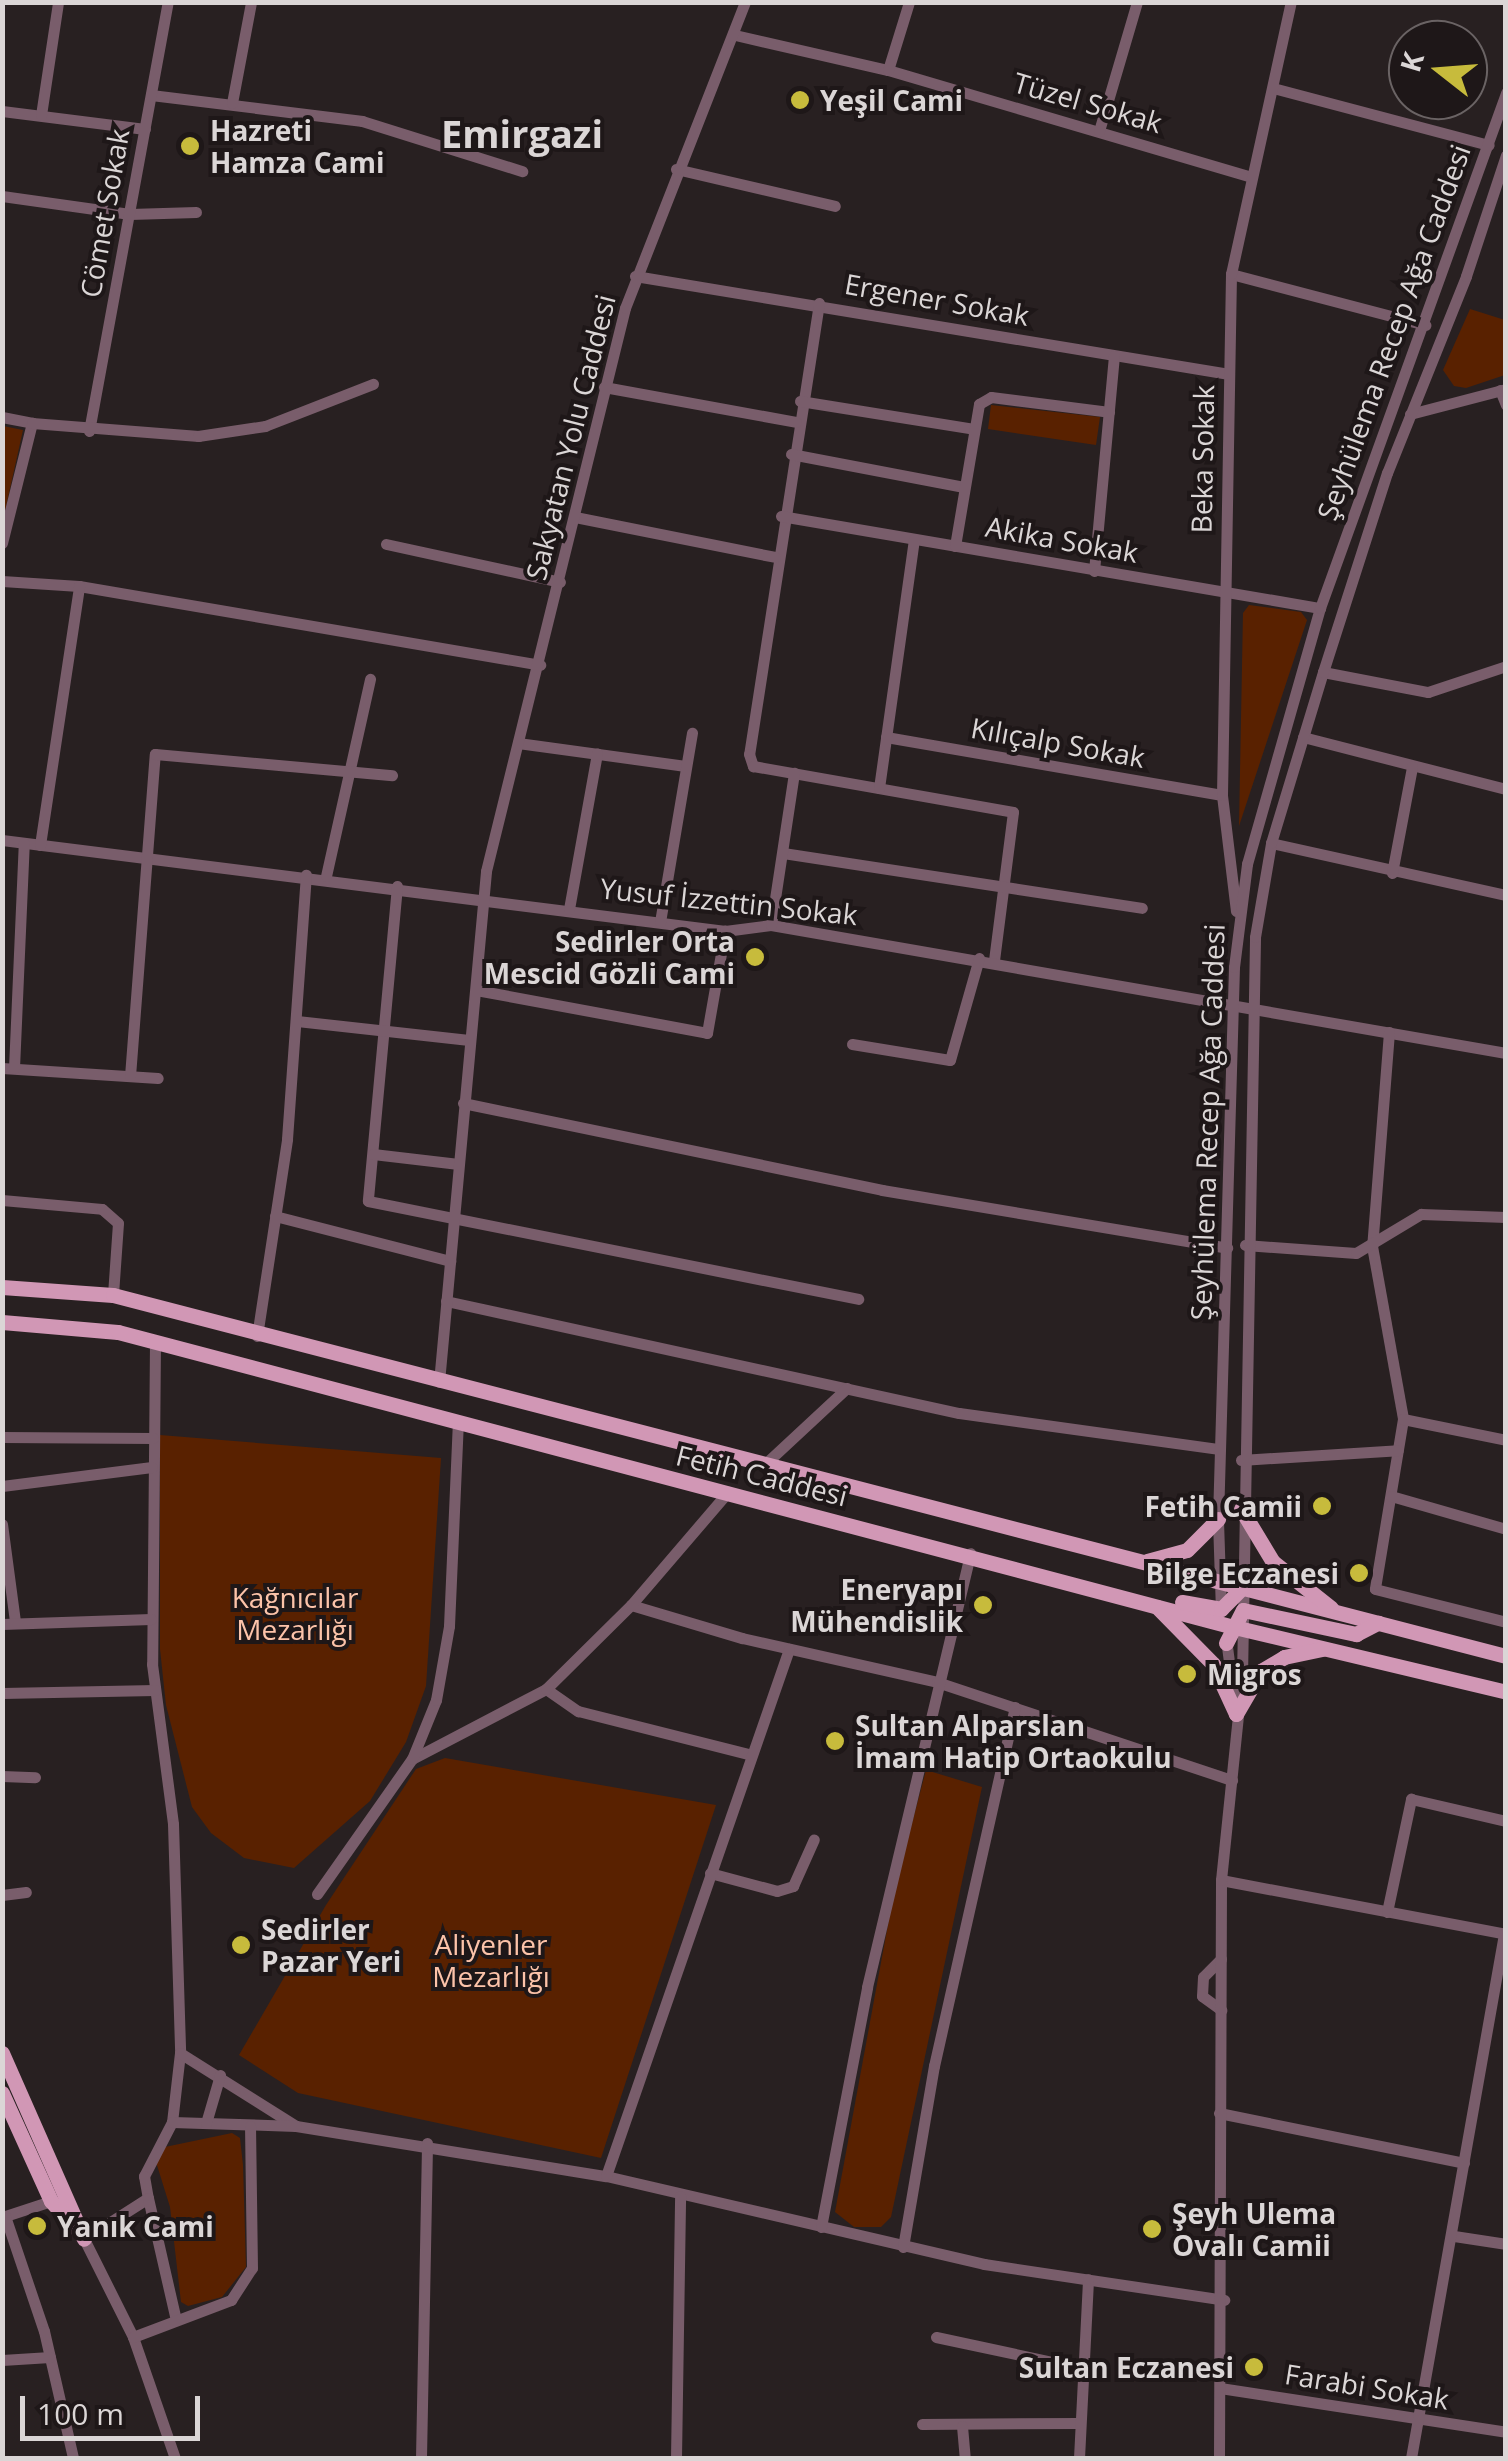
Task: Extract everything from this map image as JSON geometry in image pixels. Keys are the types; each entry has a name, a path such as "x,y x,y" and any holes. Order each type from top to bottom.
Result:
{"main road":[{"name":"Fetih Caddesi","path":"2,1287 113,1295 257,1336 1506,1656"},
{"name":"Fetih Caddesi","path":"2,1322 155,1342 1154,1604 1506,1692"},
{"path":"1241,1509 1273,1562 1338,1613"},
{"path":"1140,1563 1187,1550 1218,1518"},
{"path":"1090,1586 1229,1622"},
{"path":"1226,1643 1242,1588"},
{"path":"1154,1604 1213,1664 1236,1714"},
{"path":"1229,1622 1243,1610 1356,1634 1378,1623"},
{"path":"1236,1714 1261,1671 1284,1657 1338,1648"},
{"path":"2,2053 84,2239"},
{"path":"2,2093 52,2200 84,2239"}],"street":[{"path":"41,116 58,2"},
{"name":"Cömet Sokak","path":"89,431 168,2"},
{"path":"232,104 251,2"},
{"name":"Sakyatan Yolu Caddesi","path":"439,1382 482,896 604,388 636,276 745,2"},
{"path":"888,70 909,2"},
{"path":"1099,131 1137,2"},
{"name":"Beka Sokak","path":"1238,922 1222,795 1230,274 1291,2"},
{"name":"Tüzel Sokak","path":"735,35 888,70 1252,177"},
{"path":"1273,88 1489,144"},
{"name":"Şeyhülema Recep Ağa Caddesi","path":"1219,2458 1224,2300 1219,2114 1221,1880 1236,1714 1229,1622 1219,1582 1218,1518 1232,1006 1238,922 1260,810 1320,608 1426,326 1506,93"},
{"path":"151,96 362,121 522,171"},
{"path":"2,110 144,129"},
{"name":"Şeyhülema Recep Ağa Caddesi","path":"1243,1610 1241,1460 1254,937 1271,843 1322,672 1410,414 1466,276 1506,155"},
{"path":"676,169 834,206"},
{"path":"2,196 130,214 196,212"},
{"path":"1230,274 1426,326"},
{"name":"Ergener Sokak","path":"636,276 819,303 1229,374"},
{"path":"819,303 781,516 749,754 753,766 1013,812 994,960"},
{"path":"1094,571 1114,356"},
{"path":"2,417 89,431 198,436 265,426 373,384"},
{"path":"604,388 796,422"},
{"path":"1410,414 1503,389 1506,406"},
{"path":"955,546 979,404 991,398 1109,412"},
{"path":"800,400 974,429"},
{"path":"2,543 32,423"},
{"path":"791,454 964,487"},
{"name":"Akika Sokak","path":"781,516 1320,608"},
{"path":"575,517 775,557"},
{"path":"879,788 914,539"},
{"path":"386,544 560,582"},
{"path":"2,580 79,586 540,665"},
{"path":"40,845 79,586"},
{"path":"1322,672 1428,692 1506,666"},
{"path":"326,876 370,679"},
{"path":"660,922 692,733"},
{"name":"Kılıçalp Sokak","path":"886,737 1222,795"},
{"path":"1303,737 1506,789"},
{"path":"518,743 685,766"},
{"path":"130,1076 155,754 392,775"},
{"path":"568,909 597,754"},
{"path":"1392,873 1412,766"},
{"path":"772,925 794,773"},
{"name":"Yusuf İzzettin Sokak","path":"2,840 148,860 326,876 725,931 772,925 994,960 1506,1053"},
{"path":"24,843 8,1068 158,1078"},
{"path":"1271,843 1392,873 1506,895"},
{"path":"783,853 1142,908"},
{"path":"257,1336 275,1216 296,1021 306,875"},
{"path":"397,886 368,1200 858,1299"},
{"path":"476,990 707,1032 725,931"},
{"path":"852,1044 950,1060 979,958"},
{"path":"296,1021 469,1040"},
{"path":"1390,1032 1372,1246 1403,1419 1375,1589 1506,1622"},
{"path":"464,1103 882,1190 1228,1248"},
{"path":"372,1154 458,1164"},
{"path":"2,1200 102,1209 118,1223 113,1295"},
{"path":"1246,1246 1356,1252 1372,1246 1391,1226 1420,1214 1506,1218"},
{"path":"275,1216 450,1260"},
{"path":"446,1301 959,1413 1220,1450"},
{"path":"155,1342 151,1620 155,1690 172,1824 180,2053 172,2122 144,2176 176,2320"},
{"path":"764,1465 847,1388"},
{"path":"1403,1419 1506,1440"},
{"path":"317,1894 412,1759 436,1700 449,1626 458,1423"},
{"path":"2,1437 152,1438"},
{"path":"1241,1460 1398,1450"},
{"path":"2,1486 152,1468"},
{"path":"412,1759 546,1689 632,1605 728,1492"},
{"path":"1391,1496 1506,1530"},
{"path":"2,1524 9,1623 151,1620"},
{"path":"821,2227 867,1987 970,1553"},
{"path":"632,1605 789,1649 938,1682 1232,1780"},
{"name":"Şeyhülema Recep Ağa Caddesi","path":"1226,1643 1236,1714"},
{"path":"606,2176 748,1754 789,1649"},
{"path":"546,1689 578,1711 748,1754"},
{"path":"2,1692 155,1690"},
{"path":"904,2247 938,2047 1015,1706"},
{"path":"2,1776 35,1776"},
{"path":"1387,1912 1411,1799 1506,1821"},
{"path":"710,1873 776,1891 793,1886 814,1839"},
{"path":"1221,1880 1505,1934 1412,2458"},
{"path":"2,1895 26,1892"},
{"path":"180,2053 296,2126"},
{"path":"206,2123 220,2075"},
{"path":"1219,2114 1464,2163"},
{"path":"172,2122 296,2126 427,2144 606,2176 904,2247 1224,2300"},
{"path":"133,2336 231,2300 252,2268 250,2126"},
{"path":"421,2458 427,2144"},
{"path":"676,2458 680,2196"},
{"path":"148,2198 84,2239 133,2336 175,2458"},
{"path":"52,2200 4,2216 50,2357 73,2458"},
{"path":"1454,2236 1506,2244"},
{"path":"2,2272 20,2269"},
{"path":"1080,2458 1081,2368 1088,2279"},
{"path":"936,2337 1081,2368"},
{"path":"2,2360 50,2357"},
{"name":"Farabi Sokak","path":"1220,2388 1506,2432"},
{"path":"922,2424 1080,2423"},
{"path":"962,2426 965,2458"}],"green space":[{"path":"1470,309 1505,320 1505,375 1466,388 1454,386 1443,370"},
{"path":"991,405 1100,417 1096,445 988,429"},
{"path":"3,426 23,430 3,520"},
{"path":"1249,605 1301,612 1307,620 1239,826 1243,613"},
{"name":"Kağnıcılar Mezarlığı","path":"160,1435 441,1458 426,1686 406,1742 370,1801 294,1868 244,1858 211,1833 192,1807 166,1705 160,1649"},
{"name":"Aliyenler Mezarlığı","path":"445,1758 716,1805 601,2158 298,2093 239,2055 326,1905 416,1769"},
{"path":"926,1770 982,1787 891,2217 881,2227 854,2227 835,2212 894,1892"},
{"path":"232,2133 240,2138 243,2165 246,2267 222,2297 188,2306 181,2302 170,2207 156,2162 160,2148"}],"place":[{"name":"Yeşil Cami","path":"800,100"},
{"name":"Hazreti Hamza Cami","path":"190,146"},
{"name":"Sedirler Orta Mescid Gözli Cami","path":"755,957"},
{"name":"Fetih Camii","path":"1322,1506"},
{"name":"Bilge Eczanesi","path":"1359,1573"},
{"name":"Eneryapı Mühendislik","path":"983,1605"},
{"name":"Migros","path":"1187,1674"},
{"name":"Sultan Alparslan İmam Hatip Ortaokulu","path":"835,1741"},
{"name":"Sedirler Pazar Yeri","path":"241,1945"},
{"name":"Yanık Cami","path":"37,2226"},
{"name":"Şeyh Ulema Ovalı Camii","path":"1152,2229"},
{"name":"Sultan Eczanesi","path":"1254,2367"}],"district":[{"name":"Emirgazi","path":"522,134"}]}
